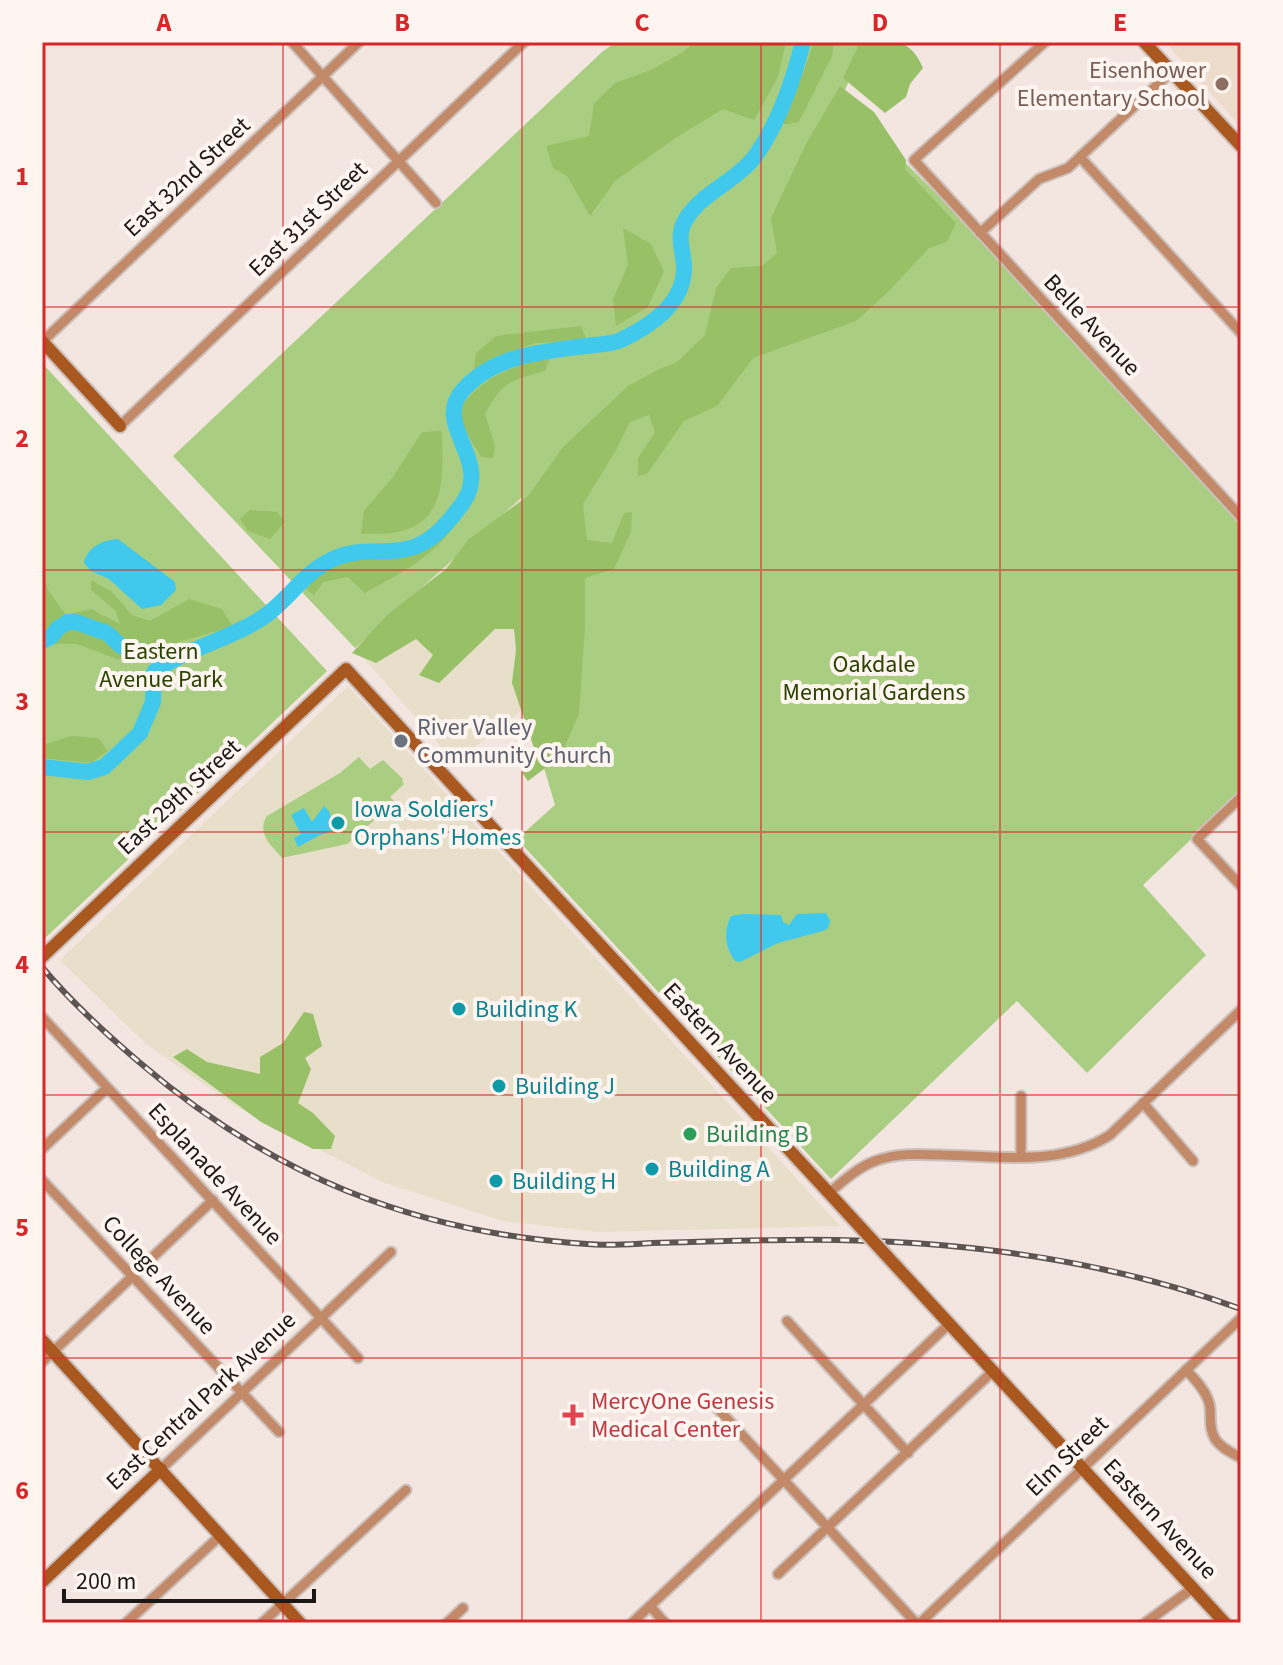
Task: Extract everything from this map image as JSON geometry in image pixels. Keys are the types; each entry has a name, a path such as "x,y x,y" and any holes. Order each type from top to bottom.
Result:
{"street":[{"path":"292,42 436,203"},
{"name":"East 32nd Street","path":"42,341 359,42"},
{"name":"East 31st Street","path":"120,426 524,42"},
{"name":"Belle Avenue","path":"1045,42 914,160 1241,517"},
{"path":"1144,42 1241,146"},
{"path":"980,233 1039,179 1056,175 1080,157 1172,71"},
{"path":"1080,157 1241,333"},
{"path":"42,341 120,426"},
{"name":"East 29th Street","path":"42,957 346,669"},
{"name":"Eastern Avenue","path":"346,669 1225,1623"},
{"path":"1241,797 1197,839 1241,886"},
{"path":"829,1193 851,1174 893,1156 1056,1157 1095,1144 1110,1135 1241,1010"},
{"name":"Esplanade Avenue","path":"42,1017 358,1358"},
{"path":"42,1149 107,1088"},
{"path":"1021,1096 1021,1156"},
{"path":"1143,1103 1193,1161"},
{"name":"College Avenue","path":"42,1180 279,1432"},
{"path":"42,1362 213,1200"},
{"name":"East Central Park Avenue","path":"42,1582 391,1252"},
{"name":"Elm Street","path":"918,1623 1241,1318"},
{"path":"787,1321 908,1453"},
{"path":"632,1623 949,1324"},
{"path":"42,1340 300,1623"},
{"path":"1186,1370 1198,1381 1210,1405 1209,1423 1214,1438 1241,1458"},
{"path":"778,1574 993,1371"},
{"path":"707,1397 918,1623"},
{"path":"262,1623 406,1490"},
{"path":"126,1623 221,1535"},
{"path":"1145,1623 1193,1588"},
{"path":"650,1606 665,1623"},
{"path":"447,1623 463,1608"}],"shaded area":[{"name":"Eisenhower Elementary School","path":"1165,42 1241,42 1241,127"},
{"path":"520,497 551,531 526,707 455,763 355,648"},
{"name":"Iowa Soldiers' Orphans' Homes","path":"348,686 840,1226 597,1232 503,1221 382,1182 235,1106 146,1044 60,960"}],"green space":[{"name":"Oakdale Memorial Gardens","path":"616,42 689,42 694,48 701,42 866,42 841,99 959,216 1241,521 1241,792 1143,885 1206,955 1087,1073 1017,1001 831,1179 517,839 555,805 526,707 551,531 521,498 355,648 173,456"},
{"path":"695,42 786,42 778,77 754,120 723,109 615,181 590,216 567,176 553,168 546,146 589,136 594,104 615,83 651,70"},
{"path":"814,42 834,42 832,56 799,122 779,125 800,81"},
{"path":"860,42 905,45 918,57 923,68 910,84 906,97 885,113 843,78"},
{"path":"840,86 874,112 906,160 905,169 956,223 947,242 929,248 856,321 753,358 717,406 684,421 647,474 638,476 638,458 655,432 649,415 630,422 583,504 587,540 612,543 624,513 632,512 631,532 614,569 585,578 579,714 560,757 528,781 522,773 536,754 512,683 516,649 514,629 495,629 439,683 419,675 433,655 416,639 376,663 352,653 387,615 446,569 469,539 528,496 563,447 628,386 677,362 705,335 716,288 731,268 762,266 777,253 771,218 807,142"},
{"path":"623,228 651,244 664,271 648,307 616,326 613,299 628,265"},
{"path":"581,326 587,341 535,343 474,369 476,353 496,336"},
{"path":"550,357 545,371 515,380 497,395 485,414 495,446 493,458 481,457 466,432 458,410 479,388 499,374"},
{"name":"Eastern Avenue Park","path":"42,363 327,671 42,941"},
{"path":"442,431 440,488 430,513 420,523 401,532 361,534 364,511 393,477 422,432"},
{"path":"250,510 277,512 285,522 270,539 248,531 240,519"},
{"path":"459,520 429,553 365,593 348,577 323,582 314,595 306,589 320,572 334,563 413,552 425,547"},
{"path":"42,571 48,590 66,615 91,609 120,624 116,611 91,590 91,580 111,591 132,615 150,621 189,599 222,609 233,627 163,646 143,661 117,659 77,644 42,643"},
{"path":"71,736 98,738 108,751 91,763 42,758 45,744"},
{"path":"359,757 370,769 383,760 403,779 404,784 390,797 395,802 347,844 282,858 264,833 267,816 340,773"},
{"path":"304,1012 313,1014 322,1046 305,1058 311,1069 298,1103 313,1113 335,1136 331,1149 313,1149 261,1122 173,1057 187,1049 207,1062 260,1074 260,1057 283,1043"}],"water":[{"path":"118,539 175,582 176,590 161,605 142,609 109,579 91,571 84,563 96,545"},
{"path":"324,806 336,830 298,847 294,838 301,834 291,815 304,808 312,822"},
{"path":"826,913 830,921 823,931 778,943 740,962 735,961 729,950 726,934 731,916 781,915 783,922 789,925 797,914"}],"waterway":[{"path":"42,767 88,772 104,767 140,733 153,702 154,672 262,618 312,572 331,560 353,553 404,550 439,531 469,491 469,460 454,417 455,404 463,390 475,378 504,362 535,353 617,342 664,312 679,292 683,280 681,236 686,219 701,202 745,167 762,146 784,103 803,42"},
{"path":"42,641 68,622 76,622 107,633 121,646 171,659"}],"railway":[{"path":"42,967 89,1017 139,1062 240,1137 348,1191 404,1211 463,1227 523,1238 595,1245 846,1240 961,1247 1075,1263 1186,1291 1241,1309"}],"place":[{"name":"Eisenhower Elementary School","path":"1222,84"},
{"name":"River Valley Community Church","path":"401,741"},
{"name":"Iowa Soldiers' Orphans' Homes","path":"338,823"},
{"name":"Building K","path":"459,1009"},
{"name":"Building J","path":"499,1086"},
{"name":"Building B","path":"690,1134"},
{"name":"Building A","path":"652,1169"},
{"name":"Building H","path":"496,1181"},
{"name":"MercyOne Genesis Medical Center","path":"573,1415"}]}
